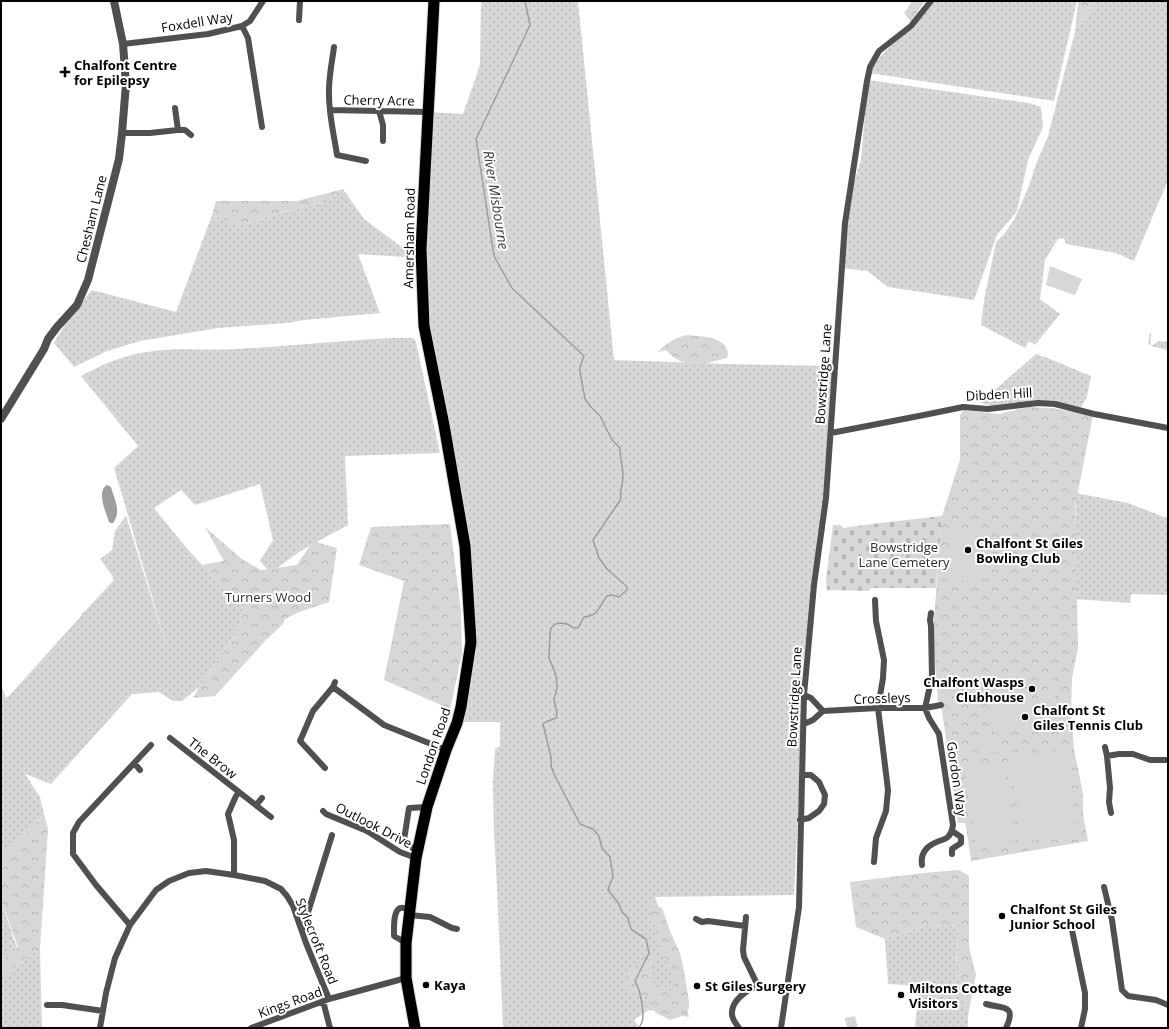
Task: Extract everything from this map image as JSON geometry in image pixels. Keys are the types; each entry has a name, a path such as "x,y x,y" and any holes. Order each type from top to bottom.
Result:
{"highway":[{"name":"Amersham Road","path":"434,1 421,249 424,326 452,472"},
{"name":"London Road","path":"415,1028 406,978 406,944 417,855 427,807 461,707 471,642 465,546 452,472"}],"street":[{"name":"Chesham Lane","path":"1,419 44,350 48,338 77,305 88,280 118,159 122,133 126,84 122,44 114,1"},
{"name":"Foxdell Way","path":"122,44 208,34 242,26 250,21 263,1"},
{"path":"299,20 300,1"},
{"name":"Bowstridge Lane","path":"781,1028 799,907 804,695 814,585 826,498 844,224 870,67 879,51 911,26 931,1"},
{"path":"242,26 248,38 262,127"},
{"name":"Cherry Acre","path":"334,48 330,72 329,92 330,110 337,155 366,161"},
{"path":"175,108 178,130"},
{"name":"Cherry Acre","path":"330,110 428,112"},
{"path":"379,111 383,125 383,141"},
{"path":"122,133 150,133 185,130 191,135"},
{"name":"Dibden Hill","path":"831,433 963,407 988,409 1038,403 1055,404 1094,414 1168,428"},
{"path":"874,862 876,838 886,811 888,790 878,708 883,678 884,660 876,621 875,600"},
{"path":"925,708 932,677 931,613"},
{"path":"324,768 300,741 313,712 334,685 384,725 446,750"},
{"path":"804,695 811,698 823,711 813,720 804,724"},
{"name":"Crossleys","path":"823,711 878,708 925,708 941,706"},
{"name":"Gordon Way","path":"922,865 921,860 926,849 931,845 947,838 952,831 953,825 939,734 929,718 925,708"},
{"name":"The Brow","path":"170,747 172,740 271,817"},
{"path":"130,925 96,885 73,854 74,833 79,822 135,764 151,745"},
{"path":"1105,747 1110,788 1109,802 1111,813"},
{"path":"1107,756 1133,754 1150,760 1168,760"},
{"path":"135,764 140,770"},
{"path":"800,820 809,818 819,811 824,804 825,795 818,782 810,776 802,775"},
{"name":"The Brow","path":"234,875 234,840 228,814 239,792"},
{"path":"256,806 262,798"},
{"path":"417,855 404,840 409,808 427,807"},
{"name":"Outlook Drive","path":"322,811 367,831 400,852 407,855 417,855"},
{"path":"952,831 961,837 962,843 952,849 952,854"},
{"path":"302,930 332,835"},
{"name":"Stylecroft Road","path":"100,1028 115,958 130,925 156,890 169,881 189,873 206,871 234,875 265,881 281,889 293,906 306,943 329,999"},
{"path":"1104,887 1112,920 1122,990 1128,996 1156,1000 1168,1005"},
{"path":"410,912 430,917 457,929"},
{"path":"746,917 743,950 744,958 758,986"},
{"path":"696,919 702,922 708,921 745,926"},
{"path":"1072,930 1084,993 1085,1009 1081,1028"},
{"name":"Kings Road","path":"251,1028 329,999 406,978"},
{"path":"739,1028 732,1016 732,1010 740,997 758,986 787,988"},
{"path":"323,1001 330,1028"},
{"path":"986,1004 1006,1008 1010,1012 1011,1018 1006,1028"},
{"path":"47,1005 62,1005 103,1012"}],"green space":[{"path":"481,1 578,1 614,360 834,366 826,498 801,676 804,695 794,895 655,897 679,968 689,1017 649,1010 634,1020 640,1028 503,1028 493,782 495,749 500,746 500,722 463,722 471,642 463,536 424,326 428,112 463,114 480,65"},
{"path":"910,1 924,2 911,22 904,13 911,3"},
{"path":"931,1 1077,1 1054,101 869,73 870,67"},
{"path":"1078,1 1096,1 1075,32"},
{"path":"1096,1 1168,1 1168,180 1134,261 1116,253 1066,244 1064,238 1058,239 1045,260 1040,299 1060,314 1035,345 1029,341 1025,348 981,325 984,300 996,242 1014,220 1029,186 1036,164 1048,136 1075,32"},
{"path":"868,80 1029,103 1041,107 1043,127 1028,160 1017,211 997,235 974,300 888,287 867,271 841,268 850,194 861,160"},
{"path":"343,189 364,219 411,254 405,257 358,254 380,313 287,323 218,328 140,341 107,351 74,367 54,343 70,316 92,290 176,312 212,215 239,226 276,214 329,201"},
{"path":"343,189 329,201 276,214 239,226 212,215 216,201 297,201"},
{"path":"1050,266 1082,279 1075,295 1046,285"},
{"path":"1150,333 1150,344 1153,345 1159,341 1168,342 1168,350 1148,344"},
{"path":"687,335 708,337 721,342 727,349 727,358 702,364 695,364 680,361 666,350 658,352 671,341"},
{"path":"390,338 413,338 416,342 440,453 345,456 348,525 302,550 270,573 260,561 273,540 260,484 195,505 181,490 154,508 184,545 244,611 238,630 200,686 182,701 173,701 159,692 132,694 51,784 25,774 40,797 44,814 1,859 1,686 6,697 9,696 81,616 82,613 113,581 113,577 100,559 112,550 115,531 126,516 168,651 114,468 138,446 81,376 105,364 138,353 181,349 238,349"},
{"path":"1036,354 1091,376 1087,397 1081,407 1051,402 993,406 980,403"},
{"path":"1028,407 1051,408 1093,415 1075,507 1078,648 1072,678 1071,716 1074,749 1083,794 1083,814 1088,841 971,861 966,826 964,823 958,823 942,711 938,700 934,651 934,619 942,516 960,460 960,415 964,410 999,414"},
{"path":"1076,493 1128,503 1168,518 1168,595 1131,594 1130,603 1075,599 1074,564"},
{"name":"Bowstridge Lane Cemetery","path":"942,516 936,588 871,588 869,591 827,590 826,581 833,525 841,525 843,528"},
{"path":"450,524 461,612 462,654 450,709 384,680 404,581 359,565 371,527"},
{"name":"Turners Wood","path":"205,527 243,560 261,570 297,565 313,541 337,548 329,602 299,612 285,619 283,624 266,640 215,696 193,698 238,630 244,611 202,565 224,561"},
{"name":"Chalfont St Giles Bowling Club","path":"955,529 986,532 989,534 986,579 946,582 950,531"},
{"name":"Chalfont St Giles Tennis Club","path":"1054,696 1059,725 995,734 990,705"},
{"path":"998,738 999,751 978,754 976,741"},
{"path":"1066,749 1078,834 1023,842 1010,757"},
{"path":"1004,762 1015,841 977,846 965,768"},
{"path":"44,814 48,829 40,949 1,977 1,963 18,947 1,900 1,859"},
{"path":"959,870 969,876 969,947 976,975 968,1016 956,966 959,925 926,926 885,939 856,927 850,882"},
{"path":"1,901 17,948 1,963"},
{"path":"655,906 662,908 680,953 689,1002 689,1008 682,1016 670,1020 656,1013 645,994 633,993 624,984 628,974 639,963 644,953 655,956 655,966 649,983 655,989 672,990 674,976 661,950 651,915"},
{"path":"959,925 956,966 968,1016 968,1028 915,1028 919,986 888,984 885,939 926,926"},
{"path":"40,949 42,1028 1,1028 1,977"},
{"path":"855,1016 858,1028 847,1028 845,1018"}],"shaded area":[{"path":"107,485 111,487 117,510 116,518 113,523 109,522 102,497 102,492"}],"waterway":[{"name":"River Misbourne","path":"525,1 530,25 476,139 494,256 512,288 584,356 580,367 580,372 585,399 600,416 612,440 620,448 623,477 620,493 621,499 593,540 599,558 607,569 627,587 627,590 619,597 612,595 607,596 596,612 584,617 578,628 561,623 555,624 551,628 549,658 556,675 557,688 554,699 557,714 556,718 543,724 551,757 551,766 554,774 580,824 593,829 599,836 602,848 610,857 613,876 608,890 619,904 622,912 628,918 632,930 646,939 649,953 635,981 642,1001 643,1018 639,1028"}],"place":[{"name":"Chalfont Centre for Epilepsy","path":"65,72"},
{"name":"Chalfont St Giles Bowling Club","path":"968,550"},
{"name":"Chalfont Wasps Clubhouse","path":"1032,689"},
{"name":"Chalfont St Giles Tennis Club","path":"1025,717"},
{"name":"Chalfont St Giles Junior School","path":"1002,916"},
{"name":"Kaya","path":"426,985"},
{"name":"St Giles Surgery","path":"697,986"},
{"name":"Miltons Cottage Visitors","path":"901,995"}]}
